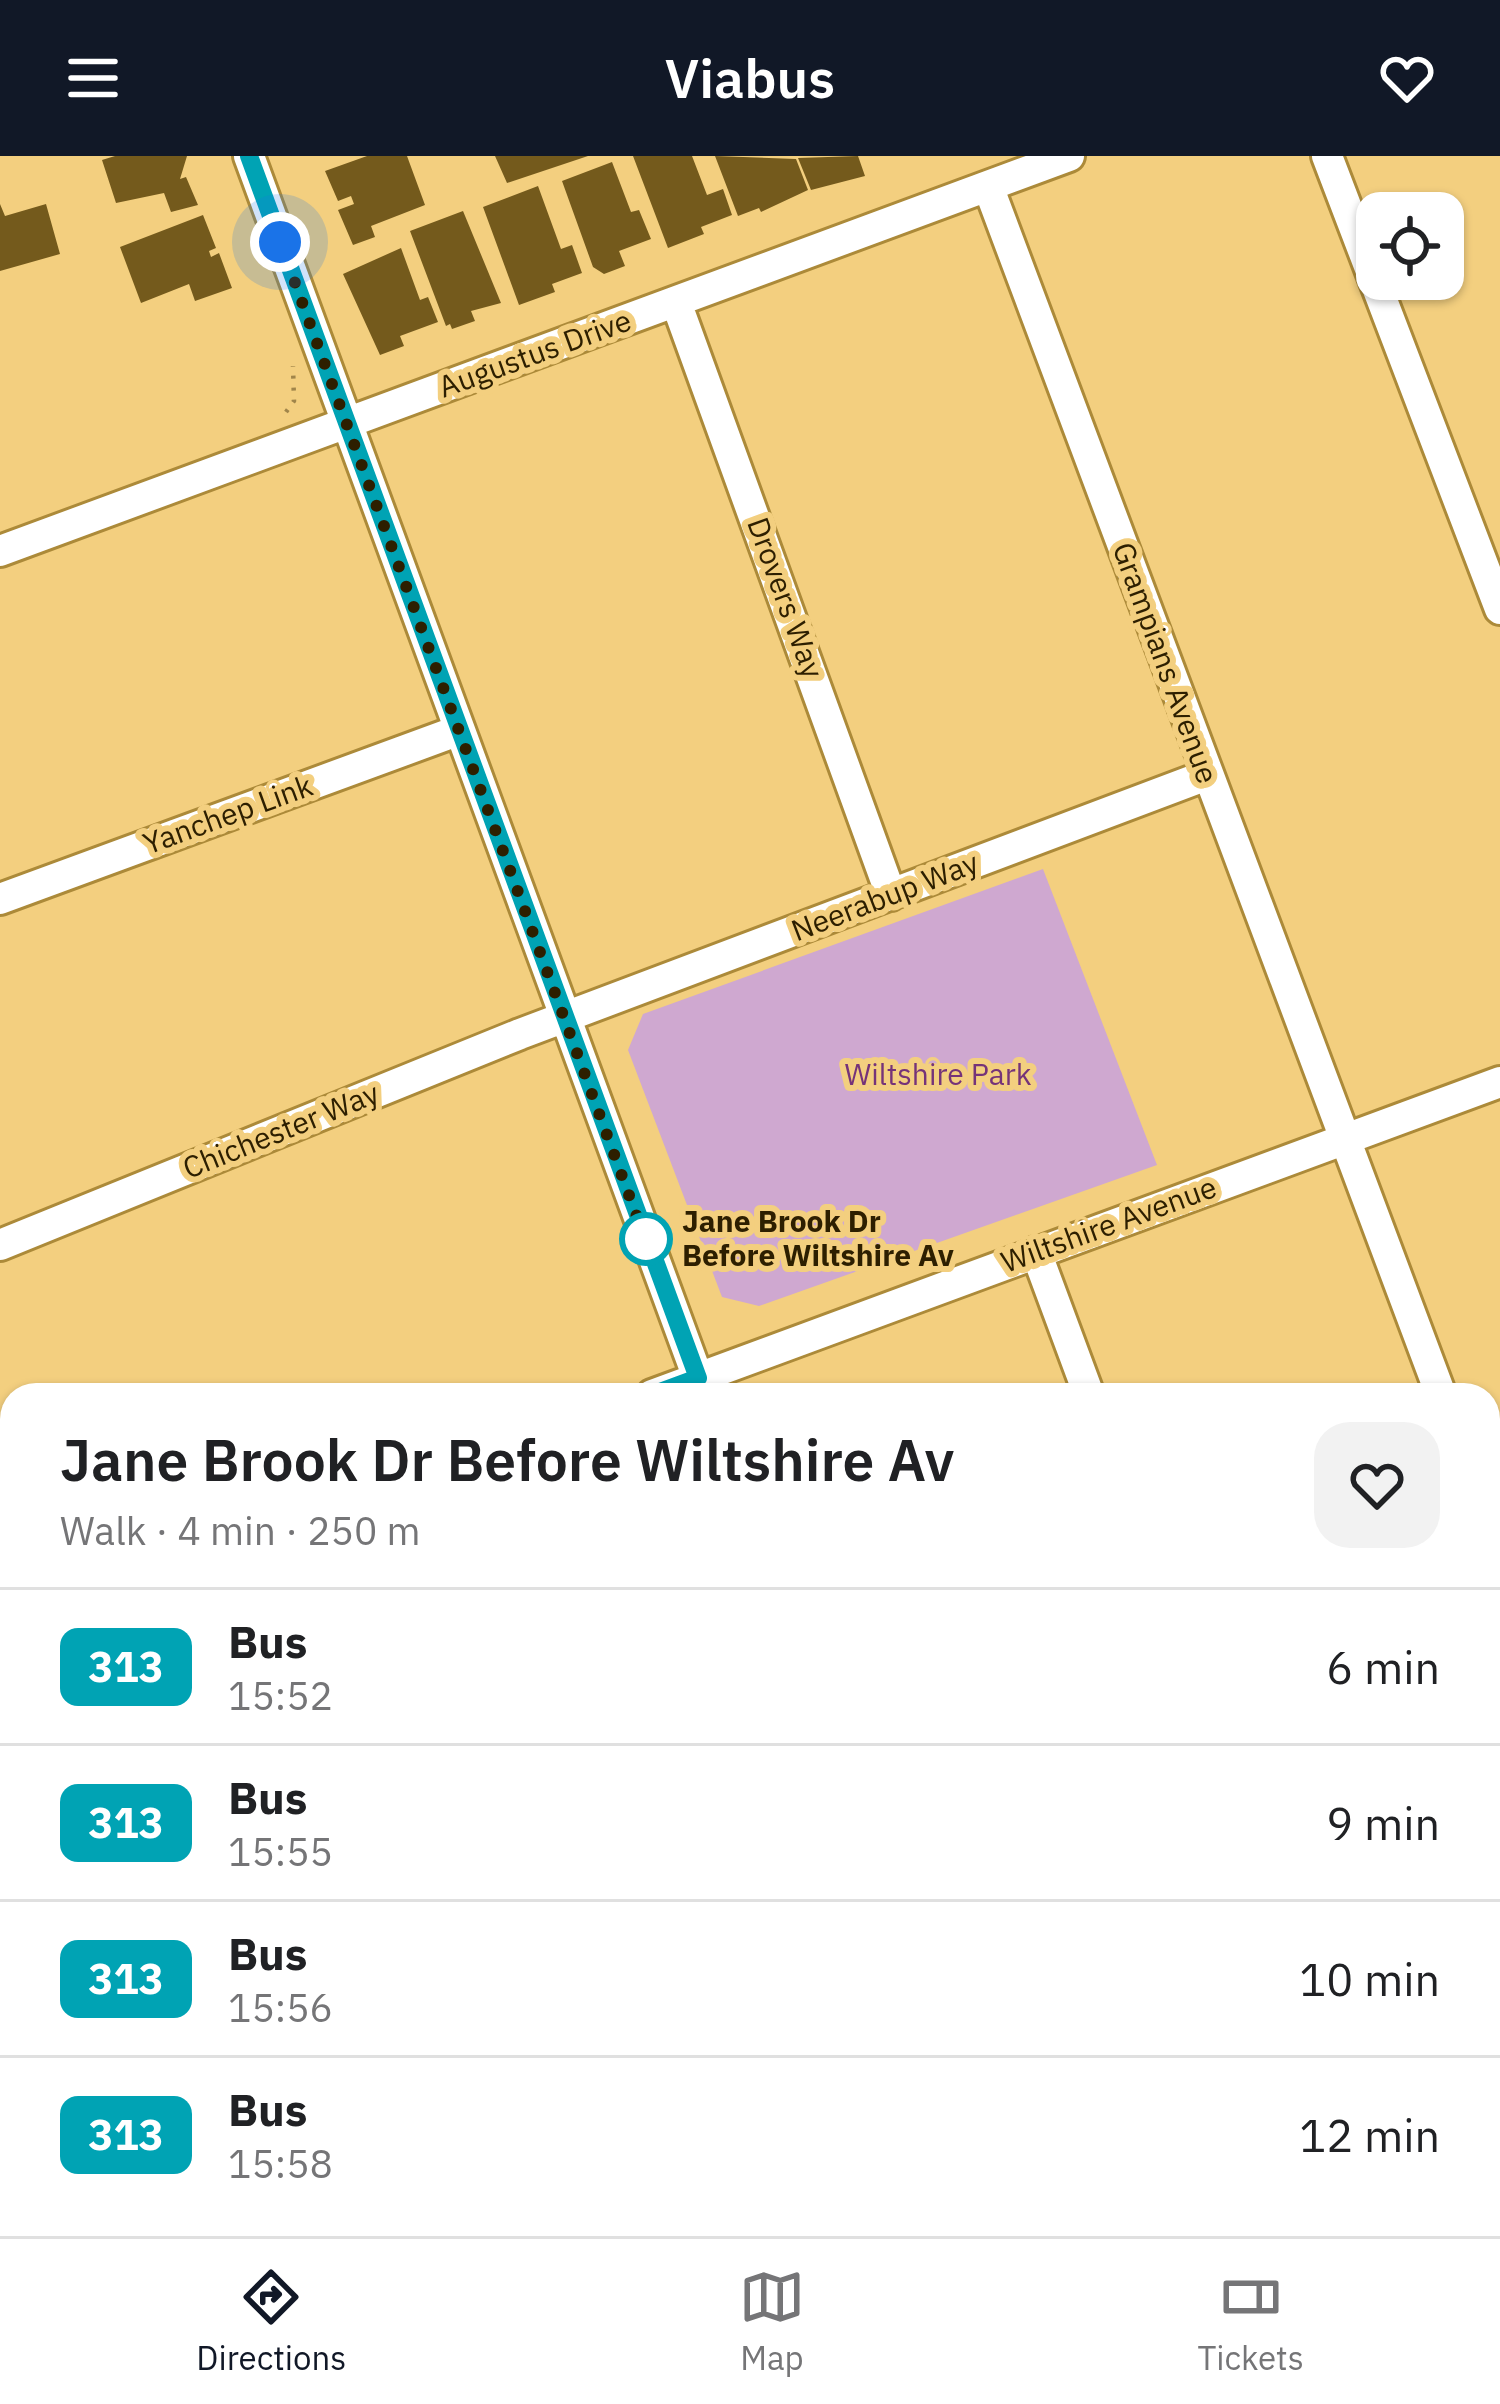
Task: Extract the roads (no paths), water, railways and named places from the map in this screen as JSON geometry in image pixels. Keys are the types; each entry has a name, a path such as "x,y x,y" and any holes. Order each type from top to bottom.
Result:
{"street":[{"path":"249,156 698,1378"},
{"name":"Augustus Drive","path":"0,551 1069,156"},
{"path":"1328,156 1500,609"},
{"name":"Grampians Avenue","path":"988,186 1436,1383"},
{"name":"Drovers Way","path":"676,302 891,896"},
{"name":"Yanchep Link","path":"0,899 457,731"},
{"name":"Neerabup Way","path":"562,1018 1207,775"},
{"name":"Chichester Way","path":"0,1245 562,1018"},
{"name":"Wiltshire Avenue","path":"684,1383 1500,1082"},
{"path":"1036,1252 1085,1383"}],"place":[{"name":"Jane Brook Dr Before Wiltshire Av","path":"646,1239"}],"park label":[{"name":"Wiltshire Park","path":"938,1075"}]}
